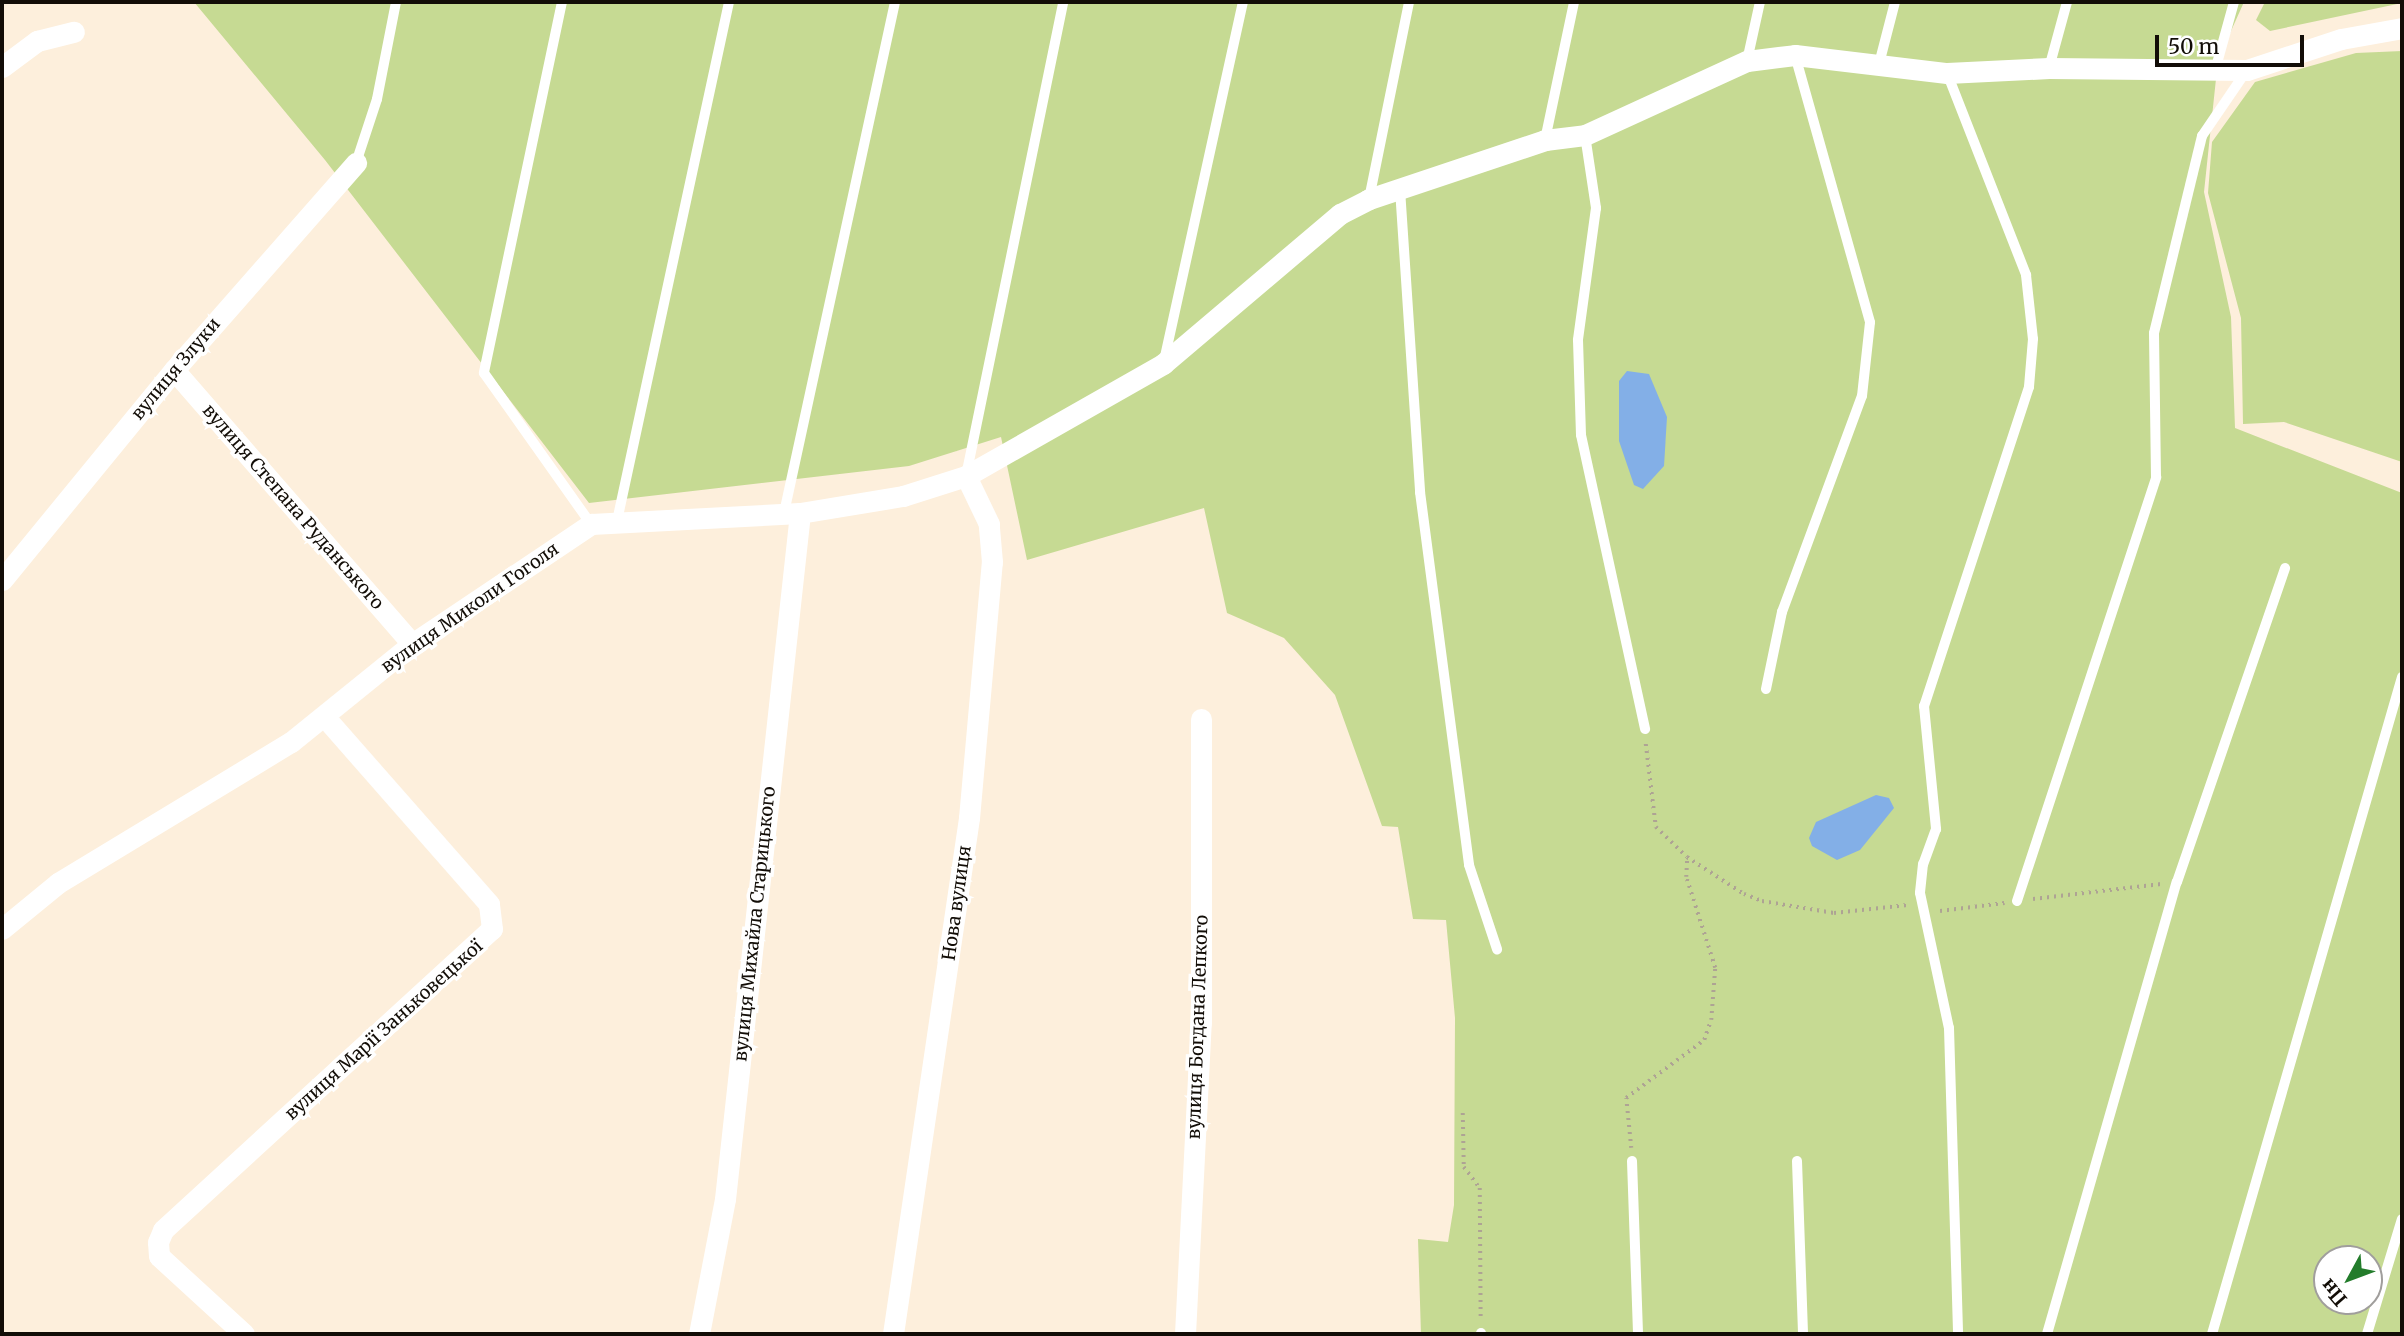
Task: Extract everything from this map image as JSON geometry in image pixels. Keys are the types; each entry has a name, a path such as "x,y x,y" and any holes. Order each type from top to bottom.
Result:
{"street":[{"path":"2247,70 2341,39 2402,28"},
{"path":"2,67 37,41 74,32"},
{"name":"вулиця Миколи Гоголя","path":"5,917 120,844 291,742 412,644 591,524 792,513 903,496 966,476 1163,364 1340,214 1369,199 1545,140 1585,135 1747,61 1796,55 1947,73 2049,68 2216,67 2247,70"},
{"name":"вулиця Злуки","path":"2,580 174,370 356,163"},
{"name":"вулиця Степана Руданського","path":"174,370 412,644"},
{"name":"Нова вулиця","path":"893,1334 969,818 992,562 987,517 966,476"},
{"name":"вулиця Михайла Старицького","path":"699,1334 725,1199 792,513"},
{"name":"вулиця Марії Заньковецької","path":"244,1334 159,1256 158,1242 163,1230 492,929 489,904 324,716"},
{"name":"вулиця Богдана Лепкого","path":"1185,1334 1201,1023 1201,719"}],"lane":[{"path":"356,163 377,99 396,2"},
{"path":"562,2 484,373 591,524"},
{"path":"617,521 729,2"},
{"path":"792,513 895,2"},
{"path":"966,476 1063,2"},
{"path":"1163,364 1243,2"},
{"path":"1369,199 1409,2"},
{"path":"1545,140 1574,2"},
{"path":"1747,61 1759,2"},
{"path":"1880,64 1895,2"},
{"path":"2049,68 2067,2"},
{"path":"2216,67 2234,2"},
{"path":"1766,689 1782,612 1862,396 1870,322 1796,55"},
{"path":"2017,901 2156,477 2154,333 2202,136 2247,70"},
{"path":"1947,73 2026,275 2033,339 2029,387 1924,706 1936,829 1923,864 1920,893 1949,1028 1958,1334"},
{"path":"1585,135 1596,208 1578,340 1581,435 1645,729"},
{"path":"1400,188 1422,506 1469,865 1497,949"},
{"path":"2047,1334 2177,882 2285,568"},
{"path":"2212,1334 2402,677"},
{"path":"1632,1161 1638,1334"},
{"path":"1797,1161 1803,1334"},
{"path":"2367,1334 2402,1219"}],"path":[{"path":"1645,729 1656,827 1687,857 1762,901 1834,913 1868,912 1897,903 1925,909 1959,909 2177,882"},
{"path":"1632,1161 1626,1098 1704,1040 1711,1020 1715,968 1686,877 1687,857"},
{"path":"1463,1112 1464,1167 1480,1188 1481,1333"}],"green space":[{"path":"194,2 2244,2 2218,60 2204,192 2231,317 2235,428 2402,493 2402,1334 1421,1334 1418,1239 1448,1242 1454,1205 1455,1018 1446,920 1413,919 1398,827 1382,826 1335,695 1284,638 1227,613 1204,508 1027,560 1001,437 909,466 589,503 325,160"},
{"path":"2265,2 2402,3 2270,31 2256,20"},
{"path":"2402,51 2402,462 2284,422 2243,424 2241,318 2208,193 2212,142 2255,82 2356,53"}],"water":[{"path":"1627,371 1649,374 1667,417 1664,466 1643,489 1634,485 1619,441 1619,381"},
{"path":"1876,795 1889,798 1894,808 1860,850 1837,860 1812,846 1809,838 1816,822"}]}
